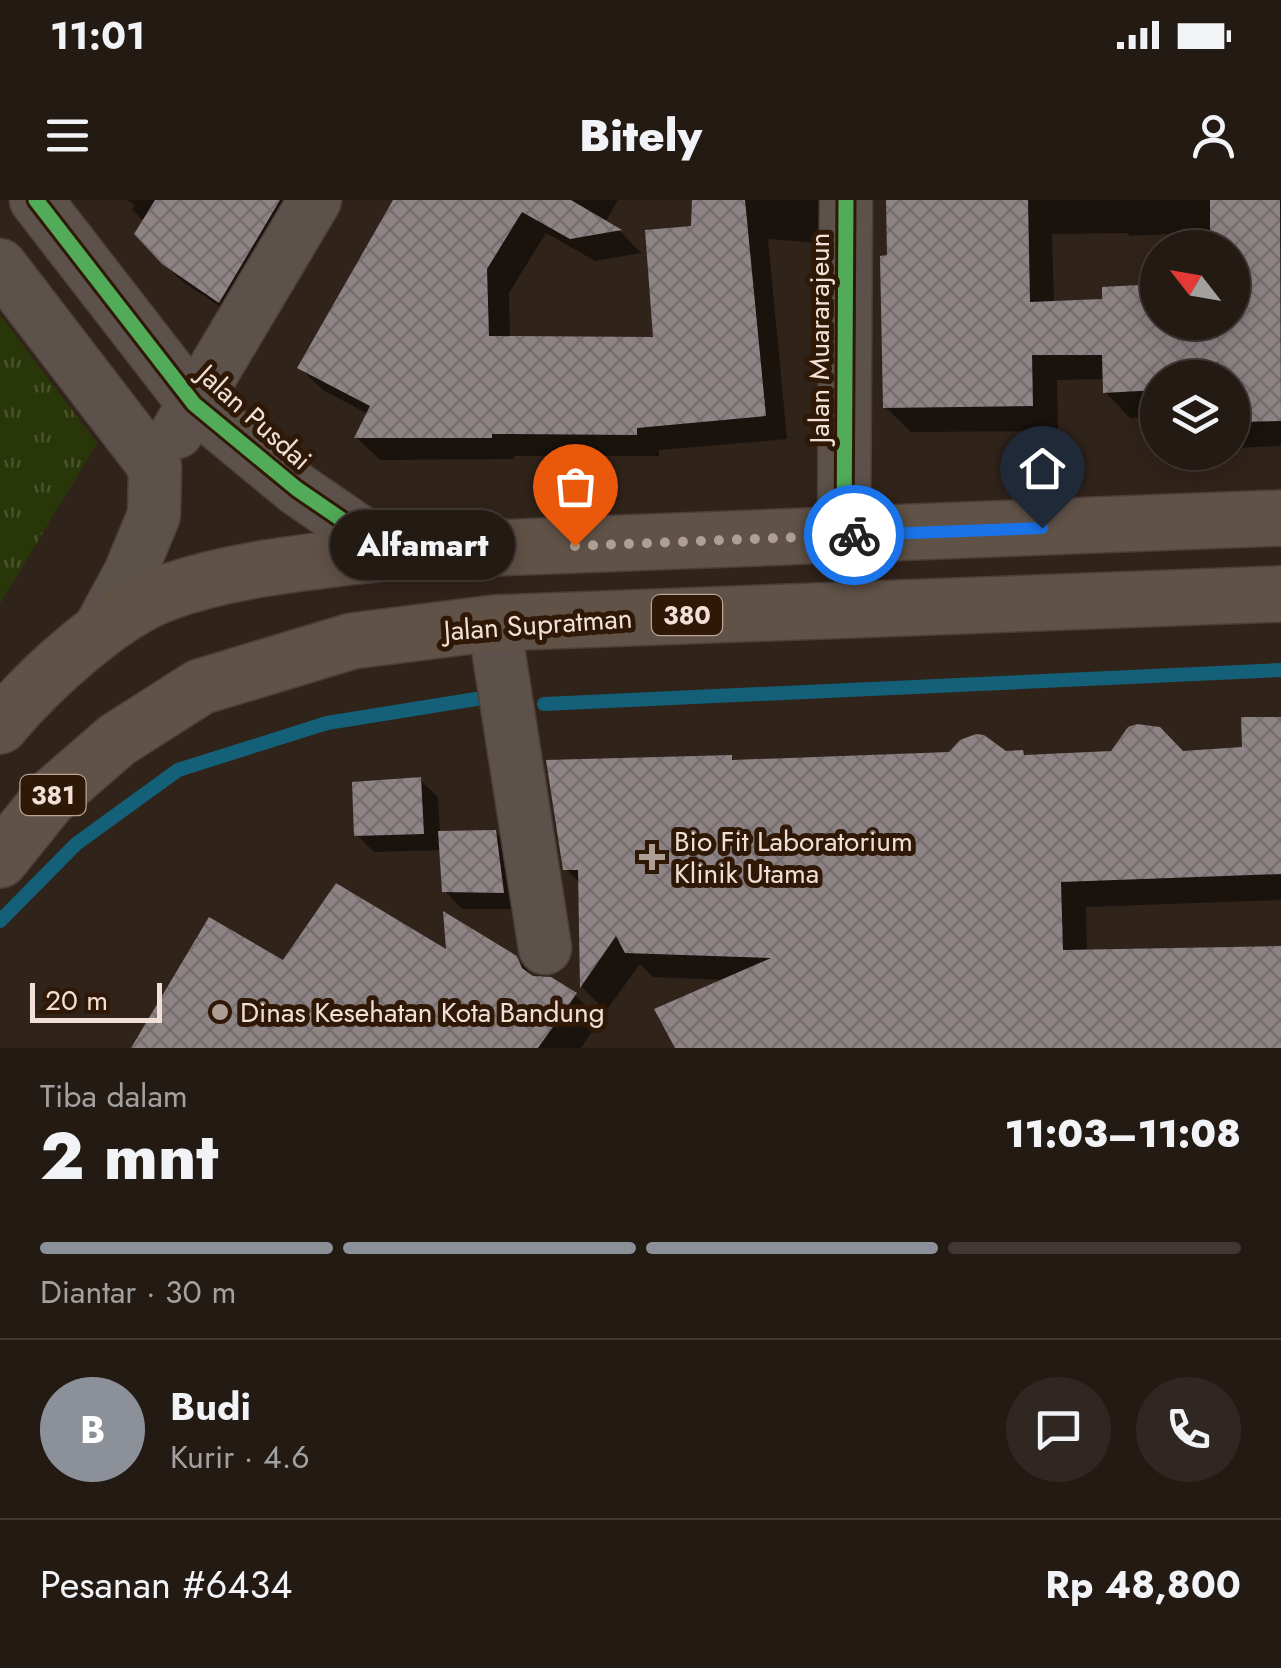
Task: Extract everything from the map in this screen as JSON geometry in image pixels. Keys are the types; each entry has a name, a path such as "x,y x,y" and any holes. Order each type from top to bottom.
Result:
{"main road":[{"path":"0,726 41,682 98,632 164,593 218,577 389,552 1281,518"},
{"name":"Jalan Supratman","path":"117,740 200,687 352,641 494,623 1281,594"},
{"name":"381","path":"0,860 48,799 117,740"}],"street":[{"name":"Jalan Pusdai","path":"36,200 194,404 296,489 389,552"},
{"path":"98,632 154,515 155,467 315,200"},
{"name":"Jalan Muararajeun","path":"844,536 846,200"},
{"path":"0,265 155,467"},
{"path":"494,623 545,948"}],"green space":[{"path":"0,315 97,443 0,604"}],"building":[{"path":"155,200 280,200 219,303 162,264 134,234"},
{"path":"393,200 571,200 622,230 570,239 522,212 487,269 489,336 653,337 645,230 691,226 692,200 745,200 766,416 637,428 637,435 354,438 370,406 297,368"},
{"path":"886,200 1028,200 1030,302 1102,299 1102,287 1140,285 1140,340 1250,340 1250,230 1210,230 1210,200 1280,200 1281,421 1250,422 1250,360 1140,360 1140,391 1103,393 1102,355 1032,355 1033,406 883,408 880,256 887,255"},
{"path":"1241,717 1281,717 1281,874 1061,882 1063,950 1281,946 1281,1048 675,1048 654,1009 771,958 625,953 616,936 580,988 578,870 563,870 546,760 732,755 732,760 949,752 960,740 976,734 984,735 1006,751 1023,750 1024,755 1111,751 1128,727 1137,724 1160,727 1183,751 1242,747"},
{"path":"421,777 424,834 354,836 352,782"},
{"path":"496,830 504,893 442,892 438,831"},
{"path":"336,883 446,949 443,911 517,956 522,968 533,976 551,977 577,993 538,1048 131,1048 209,917 283,960"}],"waterway":[{"path":"544,704 1281,670"},
{"path":"0,921 76,844 178,770 327,723 476,699"}],"cycle path":[{"path":"36,200 194,404 297,489 389,552"},
{"path":"844,536 846,200"}],"way so far":[{"path":"575,546 854,535"}],"place":[{"name":"Alfamart","path":"575,546"},
{"name":"Bio Fit Laboratorium Klinik Utama","path":"652,857"},
{"name":"Dinas Kesehatan Kota Bandung","path":"220,1012"}],"route":[{"path":"854,535 1042,528"}]}
